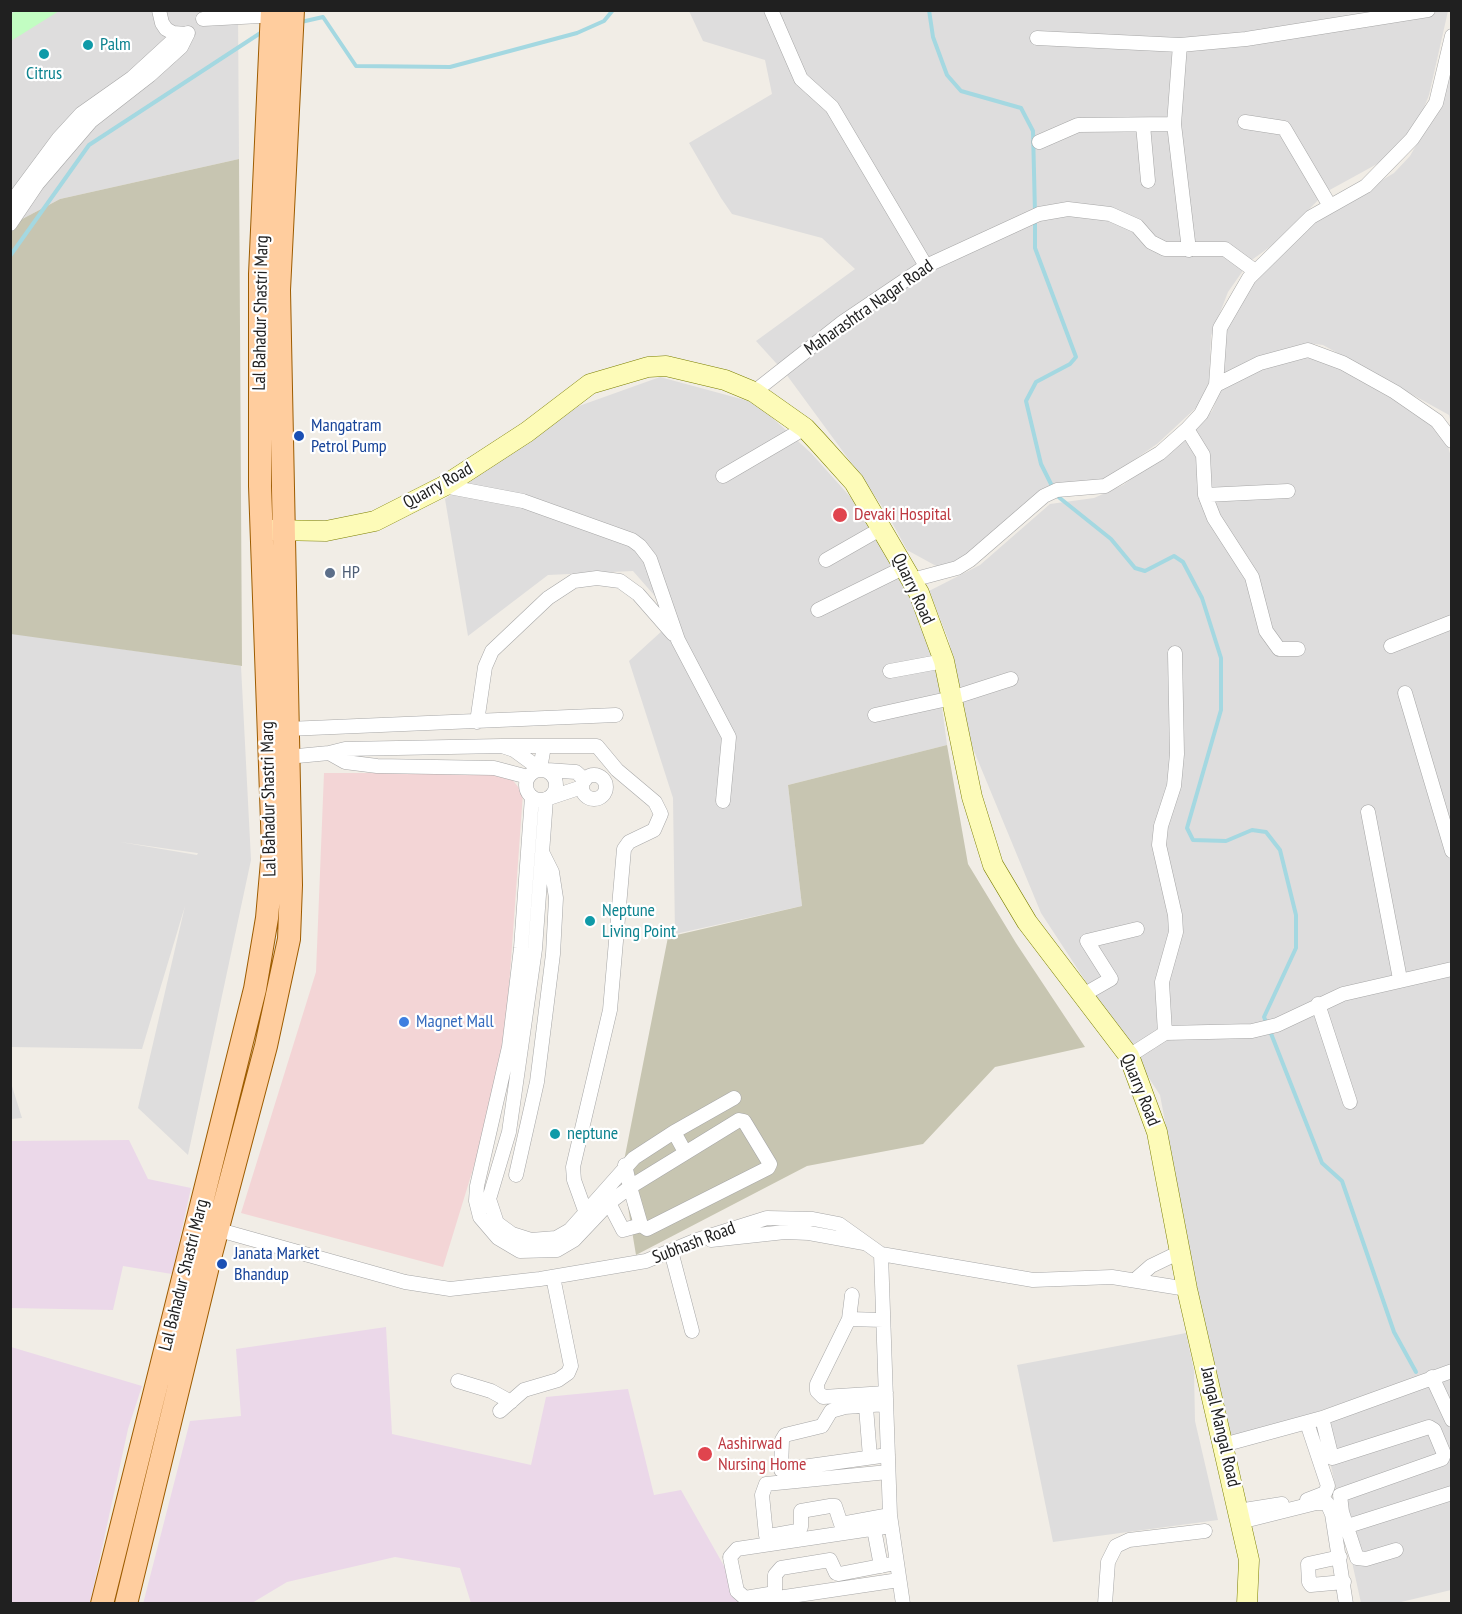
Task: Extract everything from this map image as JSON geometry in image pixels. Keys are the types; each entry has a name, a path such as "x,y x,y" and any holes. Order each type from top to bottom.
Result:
{"main road":[{"name":"Lal Bahadur Shastri Marg","path":"102,1604 207,1227 266,1046 289,939 291,885 287,729 272,530 260,274 283,19"},
{"name":"Quarry Road","path":"272,530 326,531 375,521 444,486 527,432 590,384 648,367 666,366 725,380 754,392 806,428 854,482 909,574 944,661 972,797 993,865 1027,922 1129,1056 1157,1132 1180,1252"},
{"name":"Lal Bahadur Shastri Marg","path":"126,1604 207,1227 267,918 273,850 272,530"},
{"name":"Jangal Mangal Road","path":"1180,1252 1249,1560 1247,1604"}],"street":[{"path":"159,10 166,29 184,34"},
{"path":"771,10 801,79 832,107 926,266"},
{"path":"1037,38 1180,45 1246,39 1428,10"},
{"path":"10,204 59,138 81,114 132,78 184,34 195,30 203,15 283,19"},
{"path":"10,224 37,184 91,122 181,47 184,34"},
{"path":"818,610 909,574 957,568 970,560 1044,496 1057,490 1105,486 1160,453 1187,429 1201,414 1216,386 1220,328 1254,272 1311,217 1366,186 1412,139 1436,103 1452,36"},
{"path":"1180,45 1174,124 1189,250"},
{"path":"1245,122 1284,128 1330,206"},
{"path":"1039,142 1078,125 1174,124"},
{"path":"1143,125 1148,181"},
{"name":"Maharashtra Nagar Road","path":"754,392 843,322 926,266 1033,216 1068,208 1110,214 1137,226 1151,242 1165,249 1225,249 1254,272"},
{"path":"1216,386 1260,363 1308,350 1343,363 1395,392 1437,421 1452,441"},
{"path":"723,476 806,428"},
{"path":"1187,429 1203,455 1205,495 1214,518 1252,577 1266,631 1279,649 1298,649"},
{"path":"444,486 523,501 632,540 650,559 678,640 729,737 723,801"},
{"path":"1205,495 1288,491"},
{"path":"826,560 882,528"},
{"path":"477,722 485,667 492,651 548,598 574,581 597,578 620,581 638,594 678,640"},
{"path":"1390,646 1452,622"},
{"path":"1165,1033 1162,982 1176,932 1175,915 1159,845 1161,826 1175,776 1175,653"},
{"path":"890,671 944,661"},
{"path":"875,715 952,698 1011,679"},
{"path":"1406,693 1452,851"},
{"path":"287,729 616,715"},
{"path":"502,746 514,750 538,772 556,781 553,795 539,798"},
{"path":"544,746 538,772 526,784 539,798 543,854 514,1047 508,1132 489,1199 497,1223 513,1234 531,1240 556,1238 630,1187 739,1120 744,1121 770,1164 768,1168 654,1228 647,1229 641,1225 630,1187 625,1165"},
{"path":"287,757 345,749 597,746 617,770 655,802 661,814 654,830 628,842 624,849 610,1010 573,1167 588,1218"},
{"path":"329,753 345,762 377,766 494,768 538,772 558,769 576,772 584,784"},
{"path":"539,798 584,784 591,776 598,776 611,789"},
{"path":"528,949 539,798"},
{"path":"1368,812 1400,979"},
{"path":"516,1174 526,1136 540,1054 553,954 556,898 552,872 543,854"},
{"path":"1083,995 1111,979 1087,940 1137,929"},
{"path":"528,949 553,954"},
{"path":"1129,1056 1165,1033 1207,1033 1269,1027 1343,994 1400,979 1452,969"},
{"path":"1318,1004 1350,1102"},
{"path":"514,1047 540,1054"},
{"path":"514,1047 479,1173 476,1201 480,1216 498,1238 520,1251 556,1250 574,1240 625,1165 674,1132 734,1098"},
{"path":"508,1132 526,1136"},
{"path":"674,1132 685,1152"},
{"path":"479,1173 496,1176"},
{"path":"609,1203 623,1230 641,1225"},
{"name":"Subhash Road","path":"207,1227 405,1282 450,1289 553,1277 646,1261 697,1240 767,1218 796,1218 839,1224 869,1243 881,1254"},
{"path":"671,1251 692,1331"},
{"path":"1135,1280 1151,1266 1180,1252"},
{"path":"903,1604 890,1520 881,1254 1033,1280 1112,1277 1187,1289"},
{"path":"458,1382 491,1391 505,1406 524,1390 558,1380 568,1373 571,1366 553,1277"},
{"path":"852,1295 849,1319 817,1384 818,1391 824,1397 886,1399"},
{"path":"849,1319 884,1320"},
{"path":"1223,1445 1307,1423 1452,1371"},
{"path":"1432,1377 1452,1420"},
{"path":"886,1399 866,1407 845,1407 831,1411 822,1426 785,1435 782,1440 781,1470 888,1455"},
{"path":"866,1407 870,1457"},
{"path":"1322,1418 1332,1458 1429,1427 1434,1430 1444,1454 1442,1459 1340,1495 1357,1558 1361,1560 1396,1550"},
{"path":"1239,1516 1305,1501 1325,1493 1327,1480 1307,1423"},
{"path":"888,1472 766,1484 762,1495 766,1535 769,1536 797,1531 801,1527 801,1511 830,1506 835,1506 841,1524 890,1520"},
{"path":"1348,1526 1452,1493"},
{"path":"1239,1516 1327,1503 1332,1515 1340,1557 1346,1604"},
{"path":"890,1520 874,1529 737,1549 730,1557 737,1591 745,1598 775,1593 775,1575 782,1568 830,1560 836,1573 839,1574 896,1563"},
{"path":"874,1529 880,1566"},
{"path":"1105,1604 1108,1562 1116,1546 1129,1540 1205,1531"},
{"path":"1340,1557 1308,1564 1309,1582 1311,1585 1344,1582"},
{"path":"767,1604 771,1599 799,1599 899,1580"}],"shaded area":[{"path":"11,11 238,11 239,159 60,199 11,225"},
{"path":"689,11 1448,11 1429,95 1418,123 1388,158 1326,192 1278,241 1249,262 1228,292 1211,336 1209,382 1200,404 1157,444 1105,480 1070,483 952,564 938,567 907,550 888,515 858,472 786,374 756,341 855,269 822,238 732,214 721,198 689,143 772,94 765,60 703,41"},
{"path":"1451,63 1451,424 1449,415 1323,345 1307,343 1249,360 1236,371 1222,376 1226,327 1244,290 1322,216 1394,173 1410,156 1443,98"},
{"path":"239,159 242,666 11,634 11,225 60,199"},
{"path":"1304,354 1320,356 1433,419 1445,435 1452,461 1451,1366 1302,1417 1225,1439 1160,1095 1041,913 969,739 949,641 929,591 980,565 1050,504 1094,498 1123,485 1174,448 1199,425 1212,411 1221,389 1261,369"},
{"path":"660,377 756,403 811,453 854,501 898,569 926,633 939,685 947,745 788,785 802,906 675,934 673,798 629,661 675,619 633,571 548,575 468,636 445,499 579,406"},
{"path":"11,633 241,666 251,860 188,1155 138,1108 185,906 142,1049 11,1047","holes":["120,842 198,853 197,855"]},
{"path":"947,745 968,864 1016,943 1085,1047 995,1067 923,1144 807,1166 636,1255 622,1171 668,937 802,906 788,785"},
{"name":"Magnet Mall","path":"324,773 507,773 523,793 503,1071 443,1267 241,1213 316,972"},
{"path":"11,1083 22,1118 11,1119"},
{"path":"129,1140 148,1179 191,1188 172,1274 123,1266 113,1310 11,1308 11,1141"},
{"path":"386,1327 392,1434 531,1465 546,1397 628,1389 654,1495 681,1490 745,1603 471,1603 460,1568 395,1557 287,1582 252,1603 143,1604 190,1421 241,1416 236,1349"},
{"path":"1186,1333 1194,1371 1195,1421 1218,1520 1053,1542 1017,1365"},
{"path":"11,1347 142,1386 128,1429 90,1603 11,1603"},
{"path":"1451,1376 1451,1590 1397,1603 1361,1603 1322,1425"}],"green space":[{"path":"17,10 59,11 11,41 11,14"}],"waterway":[{"path":"301,22 323,17 356,66 450,67 577,33 604,21 613,10"},
{"path":"929,10 933,37 947,75 961,91 1021,108 1033,131 1035,213"},
{"path":"10,256 89,145 265,30"},
{"path":"1035,221 1035,248 1076,357 1070,364 1036,382 1026,401 1041,464 1053,488"},
{"path":"1056,495 1111,539 1135,568 1145,571 1174,556 1183,562 1202,598 1221,658 1221,710 1187,828 1193,840 1226,841 1252,830 1266,832 1280,850 1296,915 1296,948 1264,1017 1267,1024"},
{"path":"1270,1031 1322,1163 1342,1181 1394,1332 1416,1372"}],"place":[{"name":"Palm","path":"88,45"},
{"name":"Citrus","path":"44,54"},
{"name":"Mangatram Petrol Pump","path":"299,436"},
{"name":"Devaki Hospital","path":"840,515"},
{"name":"HP","path":"330,573"},
{"name":"Neptune Living Point","path":"590,921"},
{"name":"Magnet Mall","path":"404,1022"},
{"name":"neptune","path":"555,1134"},
{"name":"Janata Market Bhandup","path":"222,1264"},
{"name":"Aashirwad Nursing Home","path":"705,1454"}]}
